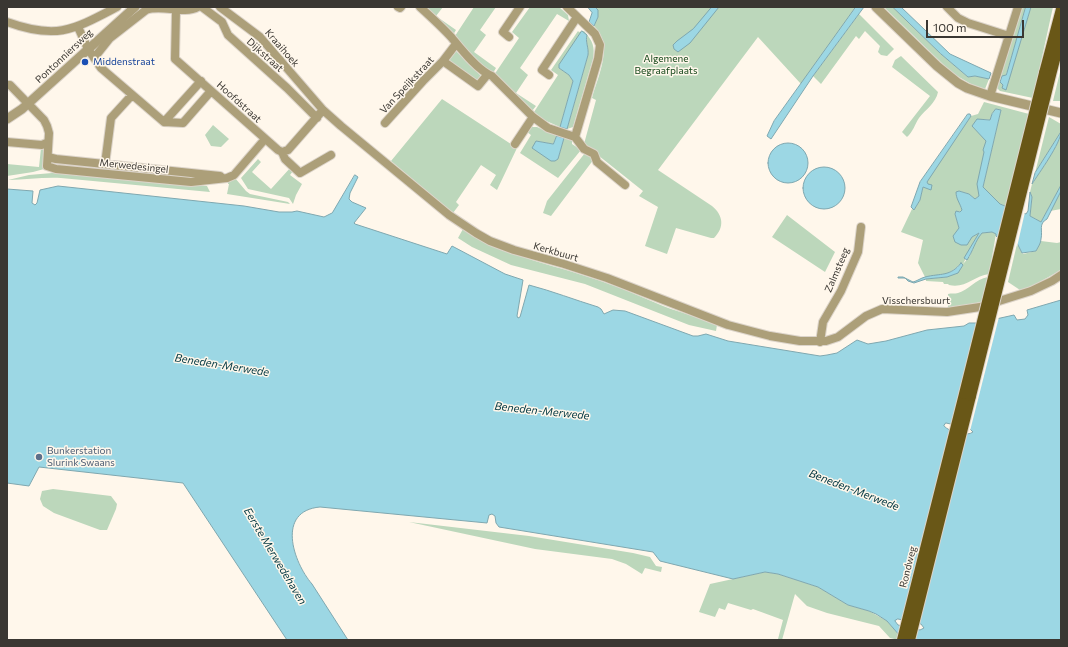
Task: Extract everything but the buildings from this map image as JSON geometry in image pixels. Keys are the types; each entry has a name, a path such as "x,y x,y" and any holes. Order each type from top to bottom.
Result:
{"main road":[{"path":"940,502 1048,74 1061,8"},
{"path":"1048,74 1061,37"},
{"name":"Rondweg","path":"902,640 940,502"},
{"name":"Rondweg","path":"910,640 940,502"}],"street":[{"path":"7,22 17,26 47,32 61,31 78,27 117,7"},
{"name":"Pontonniersweg","path":"7,119 28,104 135,7"},
{"path":"94,58 110,38 146,10 153,7 176,10 194,9 198,7"},
{"name":"Dijkstraat","path":"202,7 222,22 228,36 287,88 317,118"},
{"name":"Kraaihoek","path":"220,7 260,37 324,110"},
{"path":"420,7 487,75 492,76 533,117 548,128 575,136 584,149 594,154 597,162 625,185"},
{"path":"509,37 503,32 520,7"},
{"path":"567,7 595,34 600,45 598,59 575,136"},
{"path":"876,7 948,76 967,88 990,96 1061,113"},
{"path":"947,7 958,18 968,24 1009,36"},
{"path":"990,96 1018,7"},
{"name":"Hoofdstraat","path":"176,10 175,59 265,139 282,152 286,159 300,173 331,155"},
{"path":"549,75 542,70 577,17"},
{"path":"78,27 88,49 101,68 164,122 182,123 211,90"},
{"name":"Van Speijkstraat","path":"385,123 443,61 456,44"},
{"path":"443,61 478,86 487,75"},
{"path":"164,122 201,81"},
{"path":"7,85 10,85 44,120 49,133 48,161"},
{"path":"105,164 111,118 132,95"},
{"path":"282,152 288,150 324,110"},
{"name":"Kerkbuurt","path":"324,110 341,126 449,215 490,241 514,250 607,278 728,325 770,336 807,342 820,342"},
{"path":"515,144 533,117"},
{"path":"227,178 234,175 265,139"},
{"path":"7,142 42,144 48,142"},
{"name":"Merwedesingel","path":"48,161 56,159 215,175 227,178"},
{"name":"Merwedesingel","path":"48,161 56,169 191,182 227,178"},
{"name":"Zalmsteeg","path":"820,342 823,322 841,291 858,252 861,227"},
{"name":"Visschersbuurt","path":"820,342 838,337 866,316 882,309 948,312 980,307 1031,291 1061,275"}],"green space":[{"path":"424,7 443,7 436,16 456,30 453,35"},
{"path":"474,7 496,7 480,30 486,35 474,52 496,68 493,73 472,56 455,36"},
{"path":"530,7 559,7 568,15 569,21 557,14 520,68 528,75 516,93 536,106 532,111 494,75 519,38 512,32"},
{"name":"Algemene Begraafplaats","path":"595,7 856,7 801,84 758,37 658,170 712,206 718,213 721,221 720,230 714,238 676,228 667,254 645,246 658,207 639,196 643,191 584,144 596,100 592,98 601,71 604,51 600,34 594,26 598,17 598,10"},
{"path":"884,7 893,7 941,54 968,77 975,76 989,79 985,89 971,84 952,73"},
{"path":"1021,7 1026,7 1006,75 1000,82 1006,89 1031,7 1053,7 1033,98 1000,91 997,88"},
{"path":"859,14 894,49 887,56 881,55 878,52 880,46 865,31 859,39 856,36 821,84 813,76"},
{"path":"578,31 584,31 587,35 559,68 569,75 573,81 560,127 544,120 534,112 558,75 551,70"},
{"path":"587,35 593,44 594,55 573,127 567,129 588,55"},
{"path":"455,50 482,77 476,80 450,62 449,57"},
{"path":"901,56 938,92 935,100 919,118 907,137 902,132 930,96 892,67 895,60"},
{"path":"1061,68 1061,101 1053,101"},
{"path":"442,99 517,148 497,190 490,185 496,175 481,165 456,202 459,205 453,213 391,161"},
{"path":"984,102 1029,114 1007,206 1000,204 983,187 1001,110 996,109 990,120 984,119 972,126 987,141 979,196 975,199 969,194 959,191 962,210 955,214 959,228 972,237 979,233 963,264 970,256 976,239 982,233 992,232 996,234 989,274 965,284 955,286 944,284 943,282 926,281 926,279 947,277 957,273 963,265 961,263 953,270 945,274 925,277 918,263 923,240 901,232 912,209 914,210 920,200 923,187 931,189 926,182 971,116 978,114"},
{"path":"1049,117 1061,124 1061,132 1035,173"},
{"path":"213,125 229,139 221,147 211,146 205,135"},
{"path":"531,127 537,127 557,136 553,144 536,141 558,159 564,138 572,140 572,144 581,150 558,178 520,153 531,135 527,132"},
{"path":"1061,136 1061,185 1041,222 1030,216 1032,197 1030,192 1032,184"},
{"path":"45,147 44,169 7,176 7,164 39,167 41,148"},
{"path":"585,153 594,159 551,216 543,213 547,201"},
{"path":"258,159 261,162 252,172 271,189 291,167 293,171 290,175 302,184 293,204 289,198 248,189 241,178"},
{"path":"60,170 207,186 210,192 61,178 8,180 29,175 52,173"},
{"path":"235,178 250,194 288,202 290,204 227,194 228,182"},
{"path":"1061,191 1061,209 1050,211"},
{"path":"787,215 835,252 825,272 772,237"},
{"path":"463,229 498,248 516,255 590,277 671,309 717,325 716,331 689,325 585,284 511,265 472,247 458,238"},
{"path":"1041,241 1061,242 1061,270 1029,288 1020,290 1008,282 1017,244 1023,254 1036,251"},
{"path":"988,277 982,302 948,308 948,294 962,292 979,280"},
{"path":"53,489 111,496 117,504 107,530 100,530 54,513 43,506 40,499 42,491"},
{"path":"409,522 529,536 633,553 650,557 656,566 662,567 661,572 645,568 642,574 626,564 612,559 535,549"},
{"path":"765,572 778,574 818,587 848,605 869,611 887,621 900,636 899,640 890,638 879,626 827,613 807,606 795,594 782,640 778,639 783,620 753,609 751,610 728,603 725,610 719,608 715,617 699,612 710,584"}],"water":[{"path":"588,7 595,7 598,10 598,17 594,26 589,22 592,13"},
{"path":"712,7 719,7 690,43 678,52 674,49 673,45 693,29"},
{"path":"856,7 864,7 813,76 771,139 767,136 774,121"},
{"path":"893,7 901,7 950,54 991,73 989,79 975,76 968,77 941,54"},
{"path":"1026,7 1031,7 1006,90 1002,88 1003,85 1000,82 1002,76 1006,75"},
{"path":"582,31 587,35 586,40 588,55 567,129 560,127 573,81 569,75 559,68 559,65"},
{"path":"996,109 1001,110 983,187 1000,204 1026,214 1028,211 1030,192 1032,197 1030,216 1041,222 1061,185 1061,191 1047,219 1043,223 1041,228 1041,240 1036,251 1022,253 1017,243 998,238 996,234 992,232 982,233 967,260 964,258 979,233 972,237 967,245 961,245 955,242 953,236 959,228 955,214 956,211 960,212 962,210 956,192 959,191 969,194 975,199 979,196 977,184 986,141 972,126 977,119 990,120"},
{"path":"968,114 971,116 927,182 928,184 932,185 931,190 923,187 920,200 914,210 911,207 920,182"},
{"path":"1061,132 1054,150 1032,184 1035,173"},
{"path":"557,136 564,138 558,159 555,161 551,161 532,148 536,141 553,144"},
{"path":"784,143 792,143 799,146 805,152 808,163 805,174 799,180 792,183 784,183 777,180 771,174 768,167 768,159 771,152 777,146"},
{"path":"824,167 839,173 845,188 839,203 824,209 809,203 803,188 809,173"},
{"path":"355,175 358,177 350,193 349,199 352,202 366,208 354,223 355,224 447,254 452,246 505,274 523,280 517,316 518,318 520,317 529,285 598,307 604,314 613,310 625,311 693,336 706,334 728,341 820,356 837,353 857,340 868,344 886,341 927,330 964,326 969,323 978,323 1014,315 1017,320 1025,319 1028,315 1027,310 1061,300 1061,640 906,640 900,636 887,621 876,614 848,605 818,587 778,574 765,572 733,579 660,561 653,552 499,527 496,523 495,516 492,514 489,515 487,523 320,507 306,511 298,518 293,527 292,539 299,563 305,575 348,640 287,640 183,483 39,467 29,486 7,483 7,189 33,191 32,203 35,205 37,203 40,190 58,186 244,206 279,212 297,211 324,217 332,213","holes":["946,423 969,428 973,432 967,434 954,432 944,426","898,619 921,624 924,628 920,630 898,625 895,621"]},
{"path":"961,263 963,265 958,273 947,277 926,279 914,283 905,278 913,282 925,277 949,273"}],"pier":[{"path":"1006,204 1025,212 1017,247 1016,244 1004,242"},
{"path":"999,317 970,431 951,426 977,321 985,321"}],"place":[{"name":"Middenstraat","path":"85,62"},
{"name":"Bunkerstation Slurink Swaans","path":"39,457"}],"water label":[{"name":"Beneden-Merwede","path":"222,365"},
{"name":"Beneden-Merwede","path":"542,411"},
{"name":"Beneden-Merwede","path":"854,490"},
{"name":"Eerste Merwedehaven","path":"275,556"}]}
